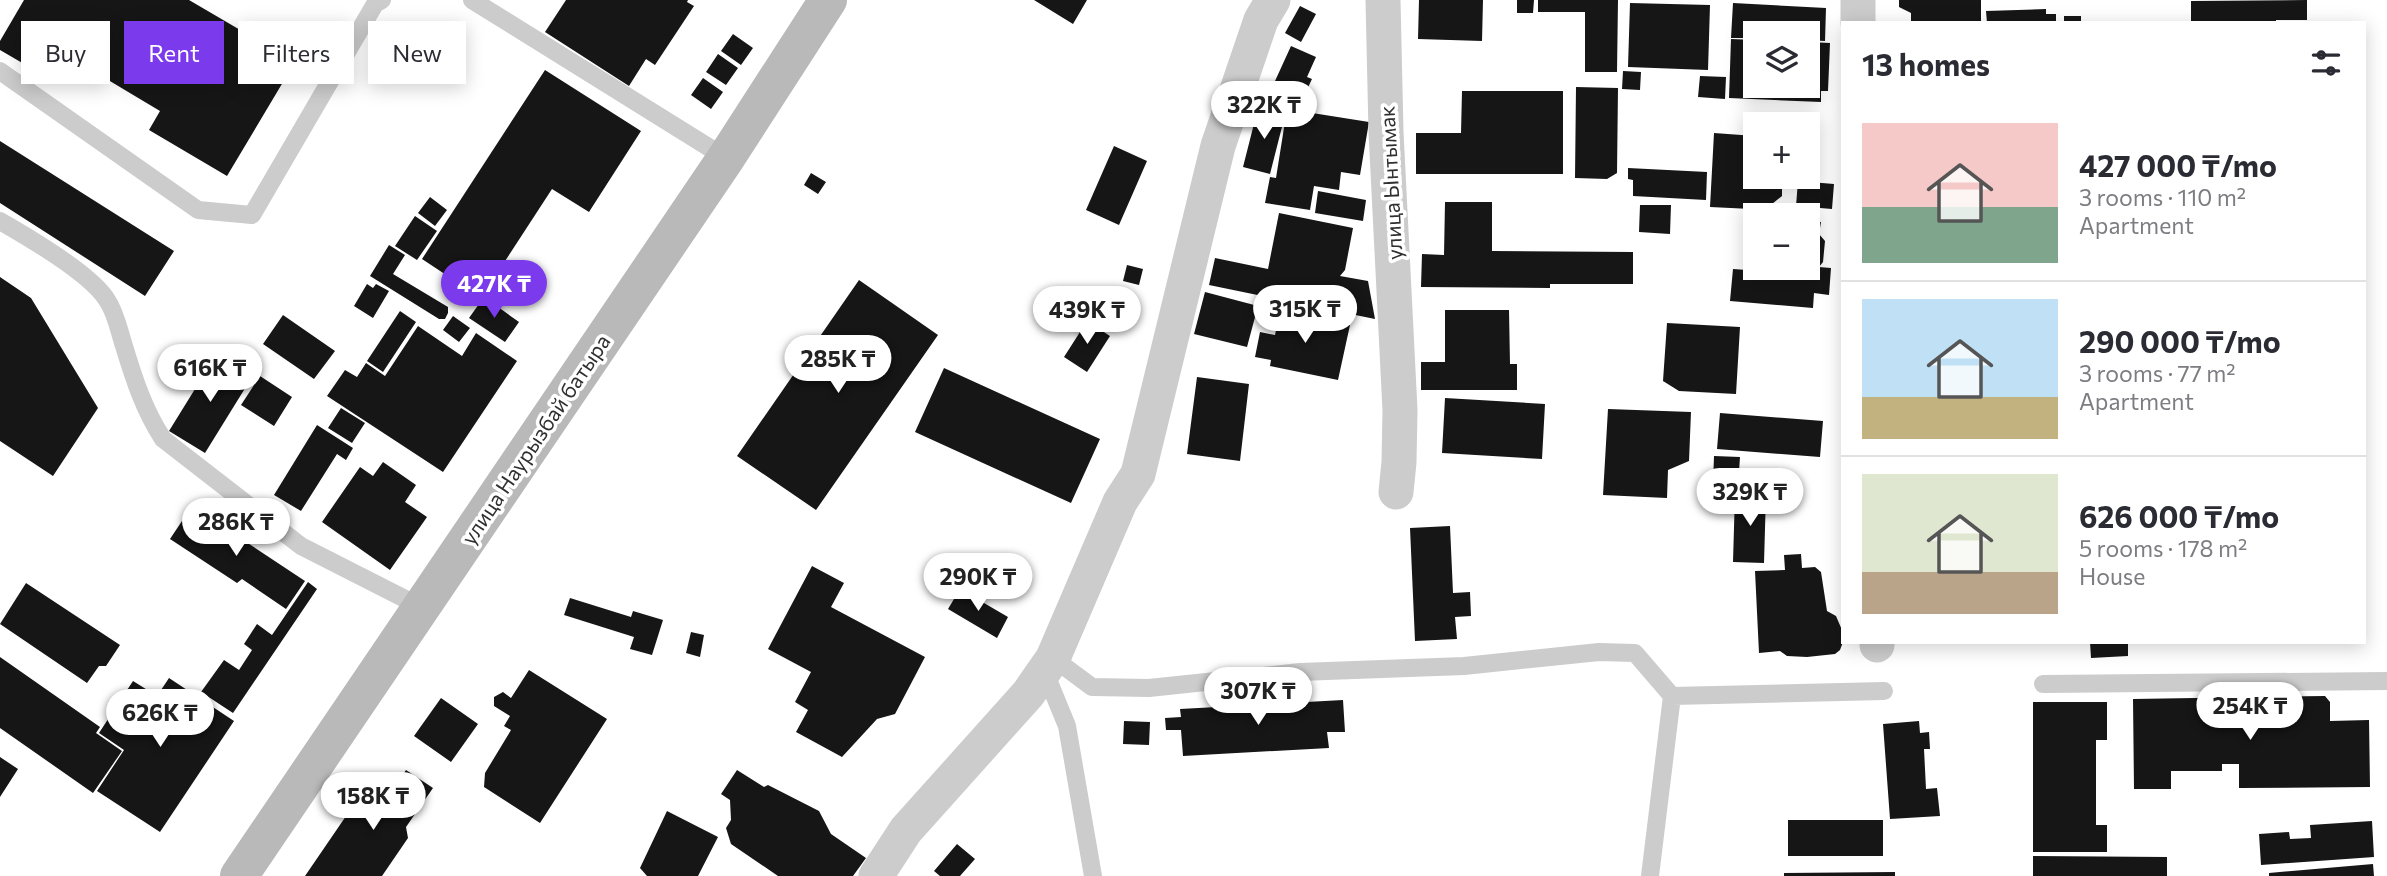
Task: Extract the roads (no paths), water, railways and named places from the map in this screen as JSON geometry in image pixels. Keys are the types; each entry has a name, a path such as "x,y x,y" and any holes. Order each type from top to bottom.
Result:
{"main road":[{"name":"улица Наурызбай батыра","path":"239,876 726,158 828,0"}],"street":[{"path":"876,876 906,830 1028,694 1048,664 1120,502 1138,474 1218,146 1261,20 1273,0"},
{"name":"улица Ынтымак","path":"1383,0 1386,132 1400,411 1396,492"},
{"path":"1858,0 1858,21"}],"lane":[{"path":"0,71 198,211 252,215 375,4 382,0"},
{"path":"472,0 726,158"},
{"path":"0,221 29,237 92,283 107,300 138,391 150,419 163,439 301,546 421,607"},
{"path":"1048,664 1092,687 1149,688 1300,672 1464,666 1599,652 1635,653 1672,696 1650,876"},
{"path":"1048,664 1067,726 1093,876"},
{"path":"2043,684 2387,681"},
{"path":"1672,696 1884,691"}]}
